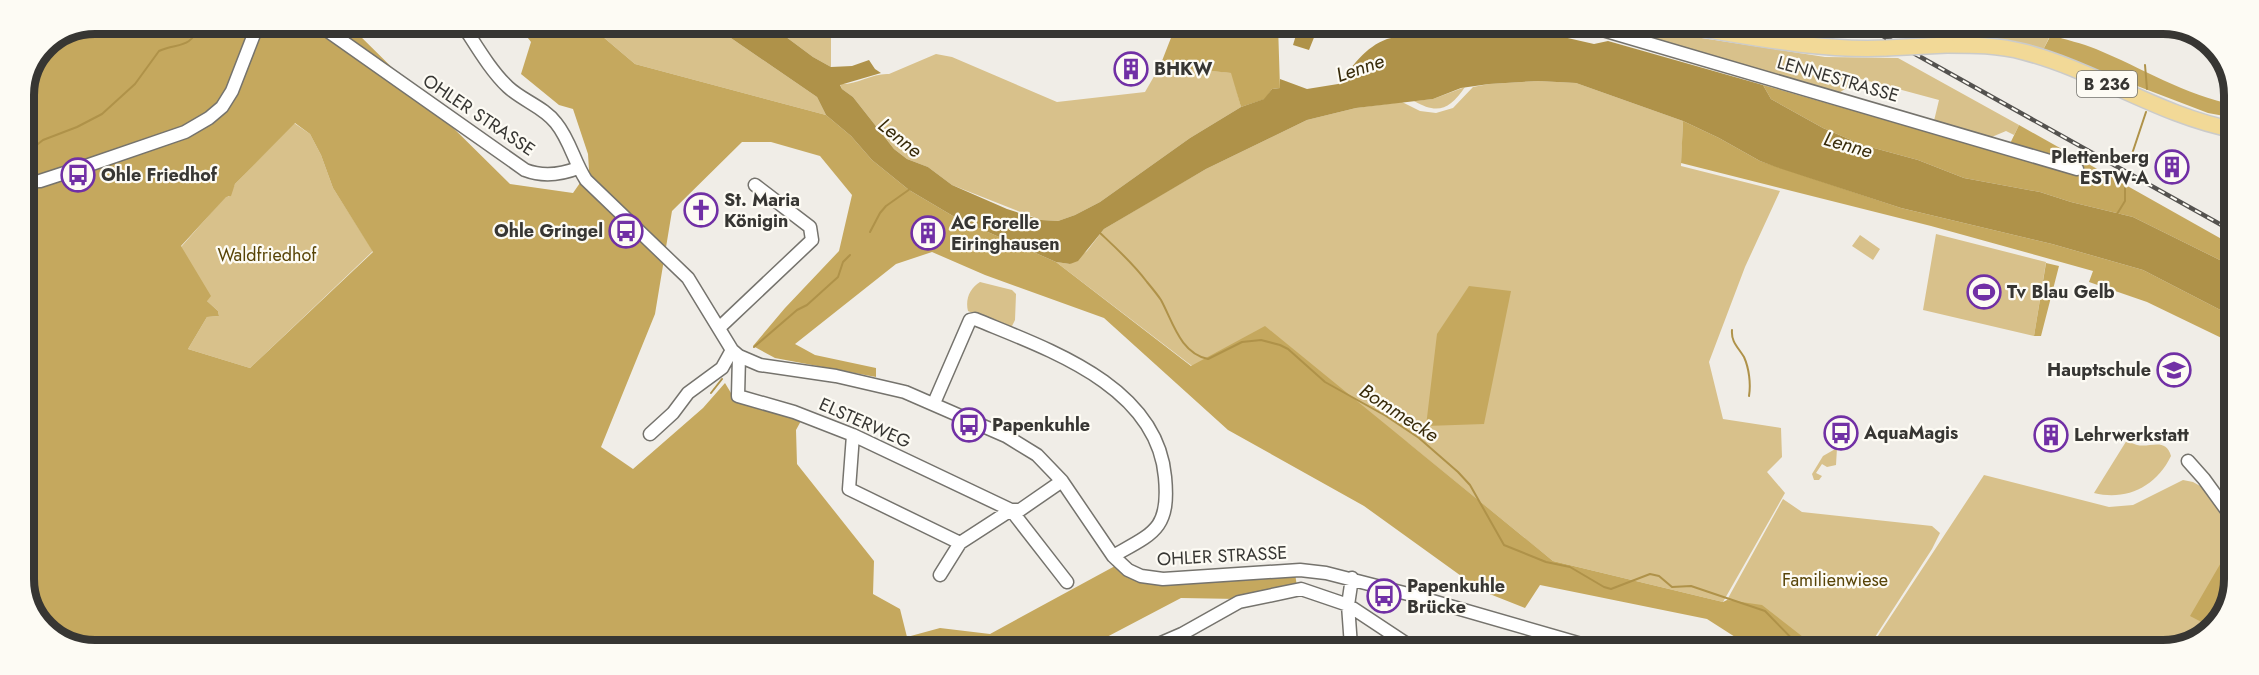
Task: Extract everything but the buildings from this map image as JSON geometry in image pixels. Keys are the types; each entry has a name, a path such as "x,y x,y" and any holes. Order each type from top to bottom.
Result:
{"main road":[{"name":"LENNESTRASSE","path":"1734,34 1801,45 1849,49 1947,45 2006,48 2041,57 2174,112 2224,127"}],"street":[{"path":"34,181 185,132 209,118 232,92 254,34"},
{"name":"OHLER STRASSE","path":"332,34 525,170 545,174 578,168"},
{"path":"469,34 507,86 558,125 567,138 578,168 586,180 688,278 736,353 722,368 688,393 673,413 650,434"},
{"name":"LENNESTRASSE","path":"1616,34 2077,169"},
{"path":"719,328 812,240 810,227 755,185"},
{"path":"934,403 970,320 975,319 1059,354 1102,379 1133,407 1153,436 1164,468 1167,502 1161,520 1150,535 1113,556"},
{"name":"OHLER STRASSE","path":"736,353 760,365 871,383 905,392 1006,436 1037,455 1062,481 1113,556 1128,570 1141,576 1163,579 1300,570 1352,578 1567,640"},
{"name":"ELSTERWEG","path":"736,353 738,396 794,412 853,435 1011,510"},
{"path":"853,435 849,489 960,543"},
{"path":"2188,461 2224,507"},
{"path":"940,575 960,543 1011,510 1020,510 1062,481"},
{"path":"1011,510 1067,582"},
{"path":"1351,640 1348,605 1352,578"},
{"path":"1168,640 1239,602 1301,589 1348,605 1401,640"}],"green space":[{"path":"600,34 725,34 817,97 826,115 635,64"},
{"path":"782,34 831,34 831,67"},
{"path":"1641,34 1676,34 1825,57 1898,58 2019,125 2014,135 2006,131 1987,139 1933,125 1939,100 1861,79 1834,96 1640,38"},
{"path":"1944,34 2051,34 2043,50 1994,38 1954,40"},
{"path":"936,54 952,57 1057,102 1145,92 1160,66 1232,73 1241,107 1190,138 1100,202 1058,221 1041,220 952,185 928,167 907,159 894,149 840,84 889,74"},
{"path":"1538,81 1576,83 1683,121 1681,166 1780,191 1745,267 1709,362 1723,419 1781,428 1782,457 1767,472 1785,493 1723,602 1553,561 1408,443 1192,366 1056,262 1070,264 1087,251 1104,229 1206,169 1307,120 1356,108 1402,102 1420,111 1436,113 1453,108 1473,87"},
{"path":"1465,87 1449,105 1443,108 1430,108 1414,101 1433,99"},
{"name":"Waldfriedhof","path":"294,123 310,134 321,155 333,188 373,251 250,368 188,349 207,317 219,316 218,311 207,301 181,247 226,196 229,197 235,184"},
{"name":"Tv Blau Gelb","path":"1936,234 2046,262 2034,336 1923,310"},
{"path":"1860,235 1880,249 1873,260 1852,246"},
{"path":"980,282 1012,290 1016,294 1015,320 1010,330 968,311 969,294"},
{"path":"2127,440 2142,446 2161,445 2169,450 2171,456 2157,476 2139,489 2117,495 2094,493"},
{"path":"1837,448 1836,465 1827,467 1822,464 1816,473 1822,476 1819,480 1814,480 1812,474 1823,456"},
{"path":"1984,475 2109,507 2133,505 2183,480 2202,487 2224,515 2224,588 2222,596 2209,620 2201,628 2183,637 2172,640 1875,640"},
{"name":"Familienwiese","path":"1783,499 1802,512 1932,526 1940,533 1873,640 1801,640 1727,600"}],"shaded area":[{"path":"95,34 358,34 510,184 573,193 589,170 588,154 573,109 559,105 521,74 531,42 525,34 600,34 635,64 826,115 851,136 872,160 909,190 958,219 1056,262 1191,366 1265,326 1553,561 1723,602 1727,600 1762,605 1807,640 1740,640 1707,619 1540,585 1525,608 1482,591 1364,506 1228,430 1104,318 985,275 932,252 896,264 795,344 815,355 876,368 876,377 775,358 753,346 839,251 852,195 820,156 771,142 742,142 672,211 655,314 601,447 633,469 703,408 725,383 734,398 802,419 796,430 797,464 874,561 873,594 900,609 907,637 940,628 990,634 1115,566 1127,574 1295,573 1297,587 1238,599 1181,598 1101,640 87,640 68,634 47,617 39,603 35,584 34,95 39,72 52,52 61,45 72,39","holes":["295,123 310,134 321,155 333,188 373,252 250,368 188,349 207,317 219,316 218,311 207,301 211,296 181,246 226,197 231,196 235,184"]},
{"path":"1172,34 1278,34 1280,88 1272,89 1265,99 1241,107 1231,73 1160,66"},
{"path":"2051,35 2096,49 2199,95 2224,103 2224,116 2208,113 2043,50"},
{"path":"1763,85 2005,154 2019,125 2224,240 2224,262 2133,217 2040,192 1964,178 1918,160 1863,145 1823,128 1771,99"},
{"path":"1683,121 1760,161 1901,208 2052,244 2143,270 2224,312 2224,339 2147,302 2089,282 2093,271 1931,226 1681,163"},
{"path":"2046,263 2059,266 2041,336 2034,336"},
{"path":"1469,286 1511,291 1484,424 1426,426 1437,334"},
{"path":"2224,557 2224,588 2214,614 2205,624 2190,616"}],"water":[{"name":"Lenne","path":"725,34 782,34 831,67 852,66 869,60 881,73 840,85 853,97 894,149 907,159 928,167 952,185 1007,209 1041,220 1058,221 1100,202 1190,138 1241,107 1264,99 1272,89 1280,88 1280,79 1307,89 1338,84 1360,58 1379,42 1387,39 1408,34 1550,34 1594,44 1608,41 1763,85 1771,99 1823,128 1863,145 1918,160 1964,178 2040,192 2133,217 2224,262 2224,312 2143,270 2052,244 1901,208 1776,167 1683,121 1576,83 1538,81 1489,84 1461,88 1433,99 1356,108 1307,120 1206,169 1104,229 1078,261 1070,264 1056,262 958,219 909,190 872,160 851,136 826,115 817,97"},
{"path":"1296,34 1315,34 1309,50 1293,45"}],"waterway":[{"path":"34,147 43,140 77,127 102,114 135,84 159,51 187,42 195,34"},
{"path":"2145,65 2147,89"},
{"path":"2132,154 2146,112"},
{"path":"2117,214 2125,201 2125,183"},
{"path":"870,232 886,206 910,189"},
{"name":"Bommecke","path":"1099,232 1142,275 1161,300 1178,336 1198,356 1208,359 1242,342 1261,340 1288,349 1325,382 1386,416 1419,438 1458,472 1470,485 1504,545 1546,562 1570,567 1611,589 1650,574 1659,576 1672,587 1691,586 1765,611 1793,640"},
{"path":"754,347 838,277 843,262 850,255"},
{"path":"1732,330 1734,341 1747,366 1750,381 1749,396"},
{"path":"711,393 722,379"}],"railway":[{"path":"1879,34 2224,226"}],"place":[{"name":"BHKW","path":"1131,69"},
{"name":"Plettenberg ESTW-A","path":"2172,167"},
{"name":"Ohle Friedhof","path":"78,175"},
{"name":"St. Maria Königin","path":"701,210"},
{"name":"Ohle Gringel","path":"626,231"},
{"name":"AC Forelle Eiringhausen","path":"928,233"},
{"name":"Tv Blau Gelb","path":"1984,292"},
{"name":"Hauptschule","path":"2174,370"},
{"name":"Papenkuhle","path":"969,425"},
{"name":"AquaMagis","path":"1841,433"},
{"name":"Lehrwerkstatt","path":"2051,435"},
{"name":"Papenkuhle Brücke","path":"1384,596"}]}
